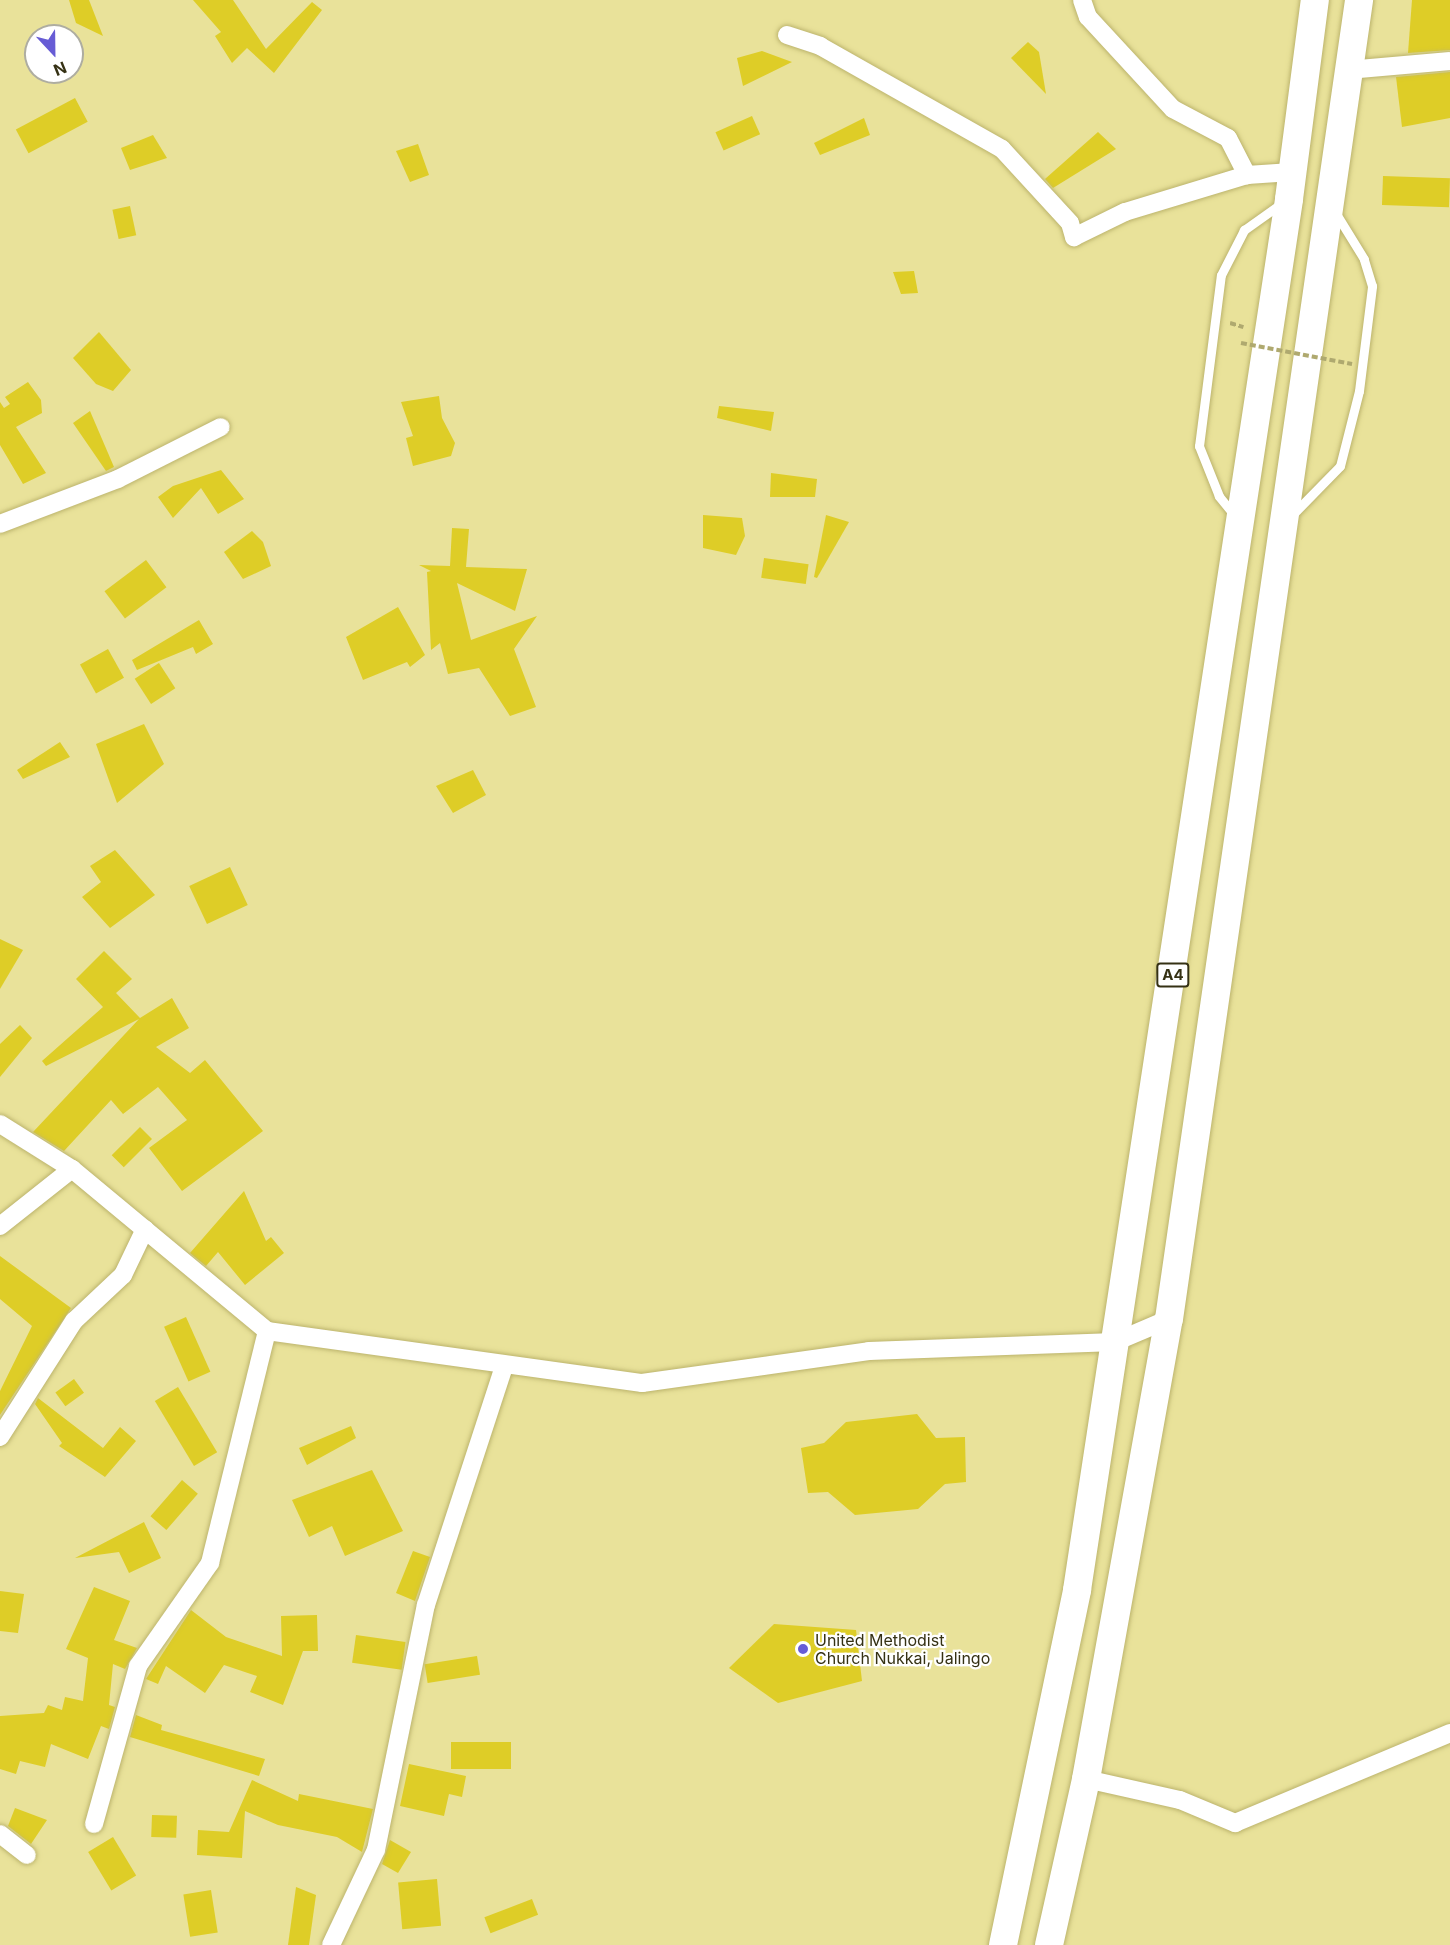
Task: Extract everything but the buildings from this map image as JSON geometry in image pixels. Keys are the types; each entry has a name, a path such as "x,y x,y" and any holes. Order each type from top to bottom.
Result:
{"highway":[{"name":"A4","path":"1003,1945 1077,1590 1241,522 1291,185 1315,0"},
{"path":"1049,1945 1086,1779 1169,1319 1286,520 1328,202 1359,0"}],"street":[{"path":"1082,0 1088,17 1173,109 1228,138 1247,175"},
{"path":"787,35 820,46 1002,149 1070,223 1074,237 1125,212 1247,175 1291,185"},
{"path":"1348,70 1450,61"},
{"path":"0,524 117,479 221,427"},
{"path":"0,1124 72,1169 267,1331 504,1366 642,1383 869,1351 1115,1342 1169,1319"},
{"path":"0,1226 72,1169"},
{"path":"0,1437 74,1321 123,1275 145,1229"},
{"path":"94,1824 138,1666 210,1563 267,1331"},
{"path":"331,1945 376,1850 426,1605 504,1366"},
{"path":"1086,1779 1180,1800 1235,1823 1450,1733"},
{"path":"0,1834 27,1855"}],"lane":[{"path":"1241,522 1219,496 1199,446 1218,322 1221,275 1244,230 1291,185"},
{"path":"1286,520 1340,466 1359,391 1372,286 1364,259 1328,202"}],"path":[{"path":"1218,322 1244,324 1241,343 1352,364"}],"place":[{"name":"United Methodist Church Nukkai, Jalingo","path":"803,1649"}]}
